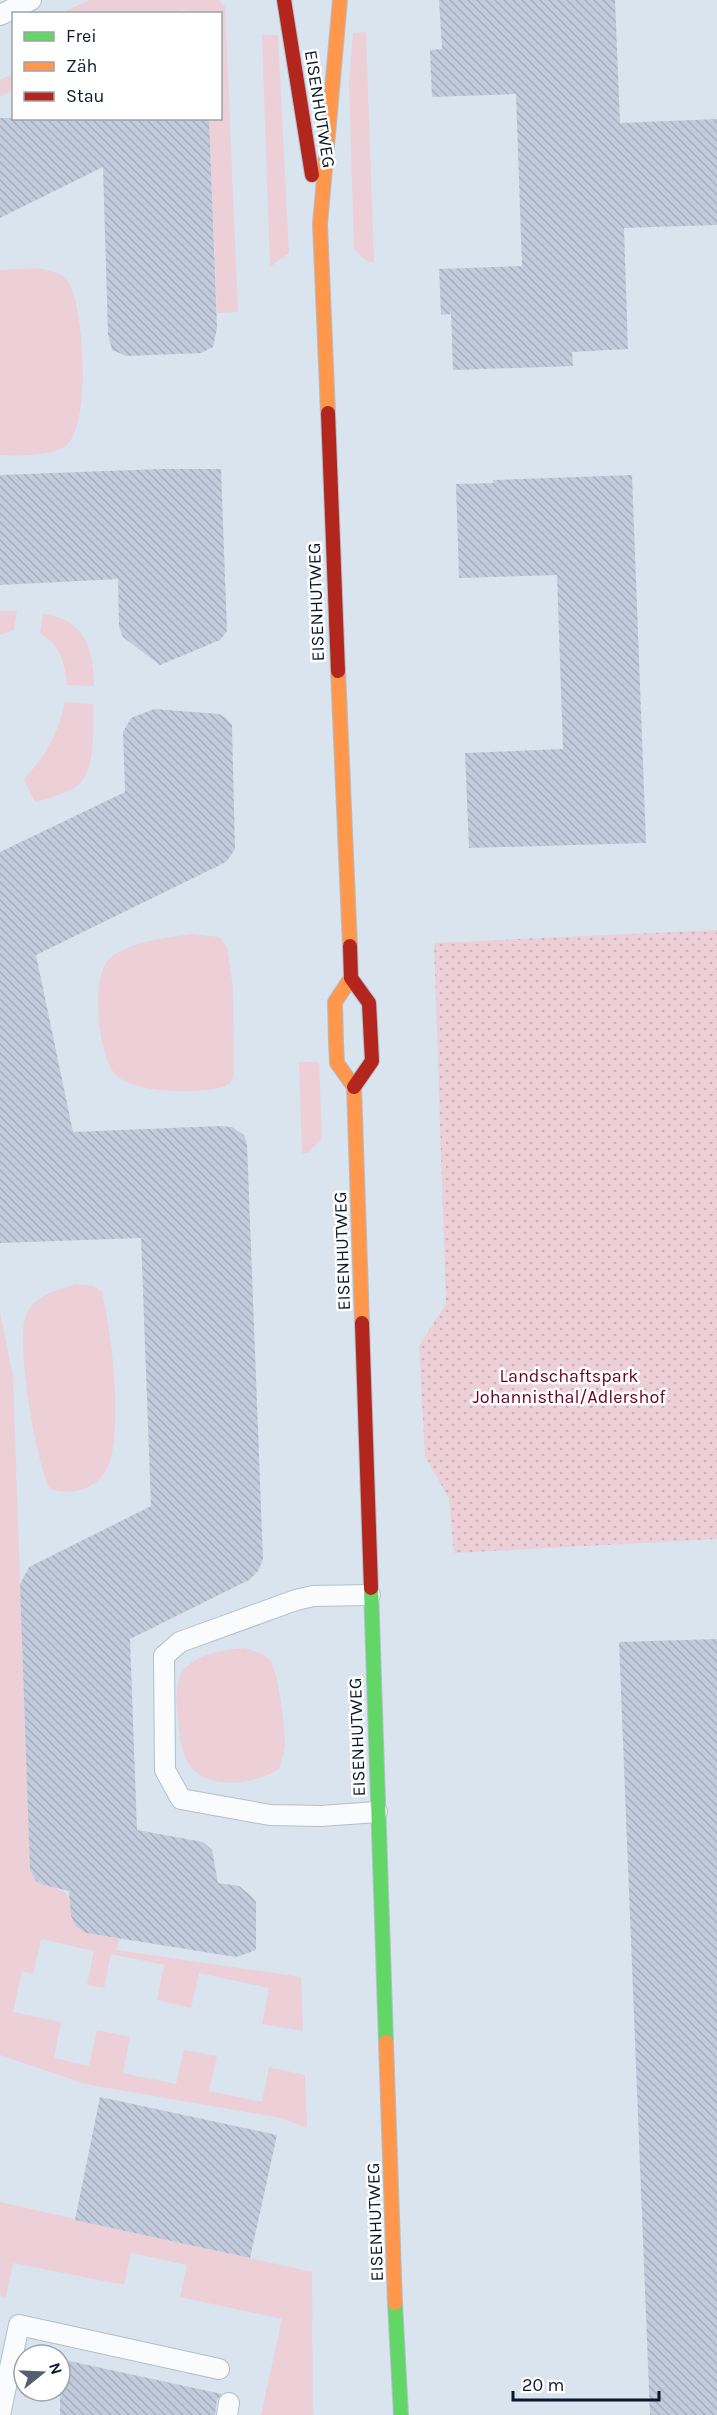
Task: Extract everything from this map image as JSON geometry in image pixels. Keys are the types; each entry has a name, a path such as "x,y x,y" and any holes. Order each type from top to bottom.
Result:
{"street":[{"name":"EISENHUTWEG","path":"284,0 320,224 351,978"},
{"name":"EISENHUTWEG","path":"320,224 340,0"},
{"path":"351,978 369,1004 372,1061 354,1086 337,1063 334,1002 351,978"},
{"name":"EISENHUTWEG","path":"354,1086 377,1812 398,2386 401,2415"},
{"name":"EISENHUTWEG","path":"395,2415 398,2386"}],"lane":[{"path":"0,15 31,0"},
{"path":"370,1595 313,1596 296,1600 180,1642 164,1656 165,1770 181,1799 270,1815 321,1816 377,1812"},
{"path":"0,2415 19,2325 219,2368"}],"green space":[{"path":"90,0 219,0 225,7 238,312 217,313 209,120 222,120 222,12 193,12 183,9 177,12 63,12"},
{"path":"366,32 374,262 369,262 354,250 349,82 353,33"},
{"path":"262,35 278,35 289,253 270,267"},
{"path":"12,74 12,91 0,97 0,80"},
{"path":"34,268 54,272 67,280 75,299 82,342 80,414 75,433 67,445 61,449 35,455 0,455 0,270"},
{"path":"0,611 17,611 14,630 0,635"},
{"path":"43,614 69,622 78,629 89,648 94,686 67,685 65,669 57,649 40,633"},
{"path":"65,702 93,704 92,747 88,769 78,785 35,802 24,779 50,744"},
{"name":"Landschaftspark Johannisthal/Adlershof","path":"717,930 717,1539 454,1553 449,1499 425,1456 419,1346 446,1304 434,943"},
{"path":"192,934 219,937 227,947 233,988 234,1076 230,1084 219,1088 188,1091 153,1089 124,1081 115,1074 109,1064 101,1033 98,996 105,965 112,956 130,947"},
{"path":"299,1062 319,1062 322,1138 308,1153 302,1153"},
{"path":"76,1284 94,1286 102,1292 112,1353 115,1424 114,1445 106,1471 93,1484 68,1492 50,1489 44,1475 33,1429 25,1375 23,1329 26,1315 35,1303 47,1294"},
{"path":"0,1312 13,1376 30,1870 39,1881 59,1889 70,1897 74,1919 82,1930 119,1938 117,1950 301,1977 303,2031 262,2024 269,1988 199,1973 191,2008 157,2000 164,1965 111,1954 104,1988 87,1985 94,1951 41,1939 33,1974 22,1971 13,2012 61,2022 54,2058 89,2066 97,2030 130,2037 123,2073 176,2084 184,2050 217,2056 209,2091 262,2102 269,2067 305,2075 307,2128 281,2118 85,2084 0,2055"},
{"path":"244,1648 263,1655 273,1665 283,1714 284,1751 280,1768 270,1774 244,1782 216,1781 193,1770 186,1759 180,1734 177,1687 183,1671 193,1662 214,1653"},
{"path":"0,2202 312,2272 313,2415 261,2415 282,2319 180,2297 187,2265 131,2253 124,2285 13,2263 6,2297 0,2296"}],"building":[{"path":"439,0 615,0 620,123 717,119 717,225 624,228 628,349 572,352 573,366 453,370 451,314 441,315 439,269 522,266 516,94 432,97 430,50 442,49"},
{"path":"0,118 12,118 12,120 209,120 217,328 213,347 201,353 127,356 112,350 108,334 103,167 0,218"},
{"path":"221,469 227,631 220,640 160,665 123,637 119,627 118,579 0,585 0,475"},
{"path":"632,475 646,843 469,848 465,753 563,749 557,575 459,578 456,484 493,483 493,480"},
{"path":"154,709 219,714 232,725 235,849 227,861 218,866 36,955 73,1132 220,1126 232,1127 244,1135 247,1144 263,1559 258,1571 249,1580 130,1639 137,1830 203,1842 212,1850 218,1883 239,1886 256,1902 256,1950 236,1957 86,1933 76,1926 71,1916 69,1891 36,1881 30,1870 20,1584 29,1567 151,1506 141,1238 0,1243 0,852 125,792 123,732 131,718"},
{"path":"717,1639 717,2415 650,2415 619,1642"},
{"path":"100,2097 277,2135 250,2258 75,2220"},
{"path":"72,2362 222,2394 217,2400 215,2415 60,2415 60,2403 72,2403"}],"traffic: fast":[{"path":"371,1588 386,2042"},
{"path":"395,2303 401,2415"}],"traffic: slow":[{"path":"328,413 320,224 340,0"},
{"path":"338,671 350,946"},
{"path":"351,978 335,1002 336,1042 337,1063 354,1087 362,1323"},
{"path":"386,2042 395,2303"}],"traffic: jam":[{"path":"284,0 312,175"},
{"path":"328,413 338,671"},
{"path":"350,946 351,978 369,1003 372,1061 354,1087"},
{"path":"362,1323 371,1588"}]}
